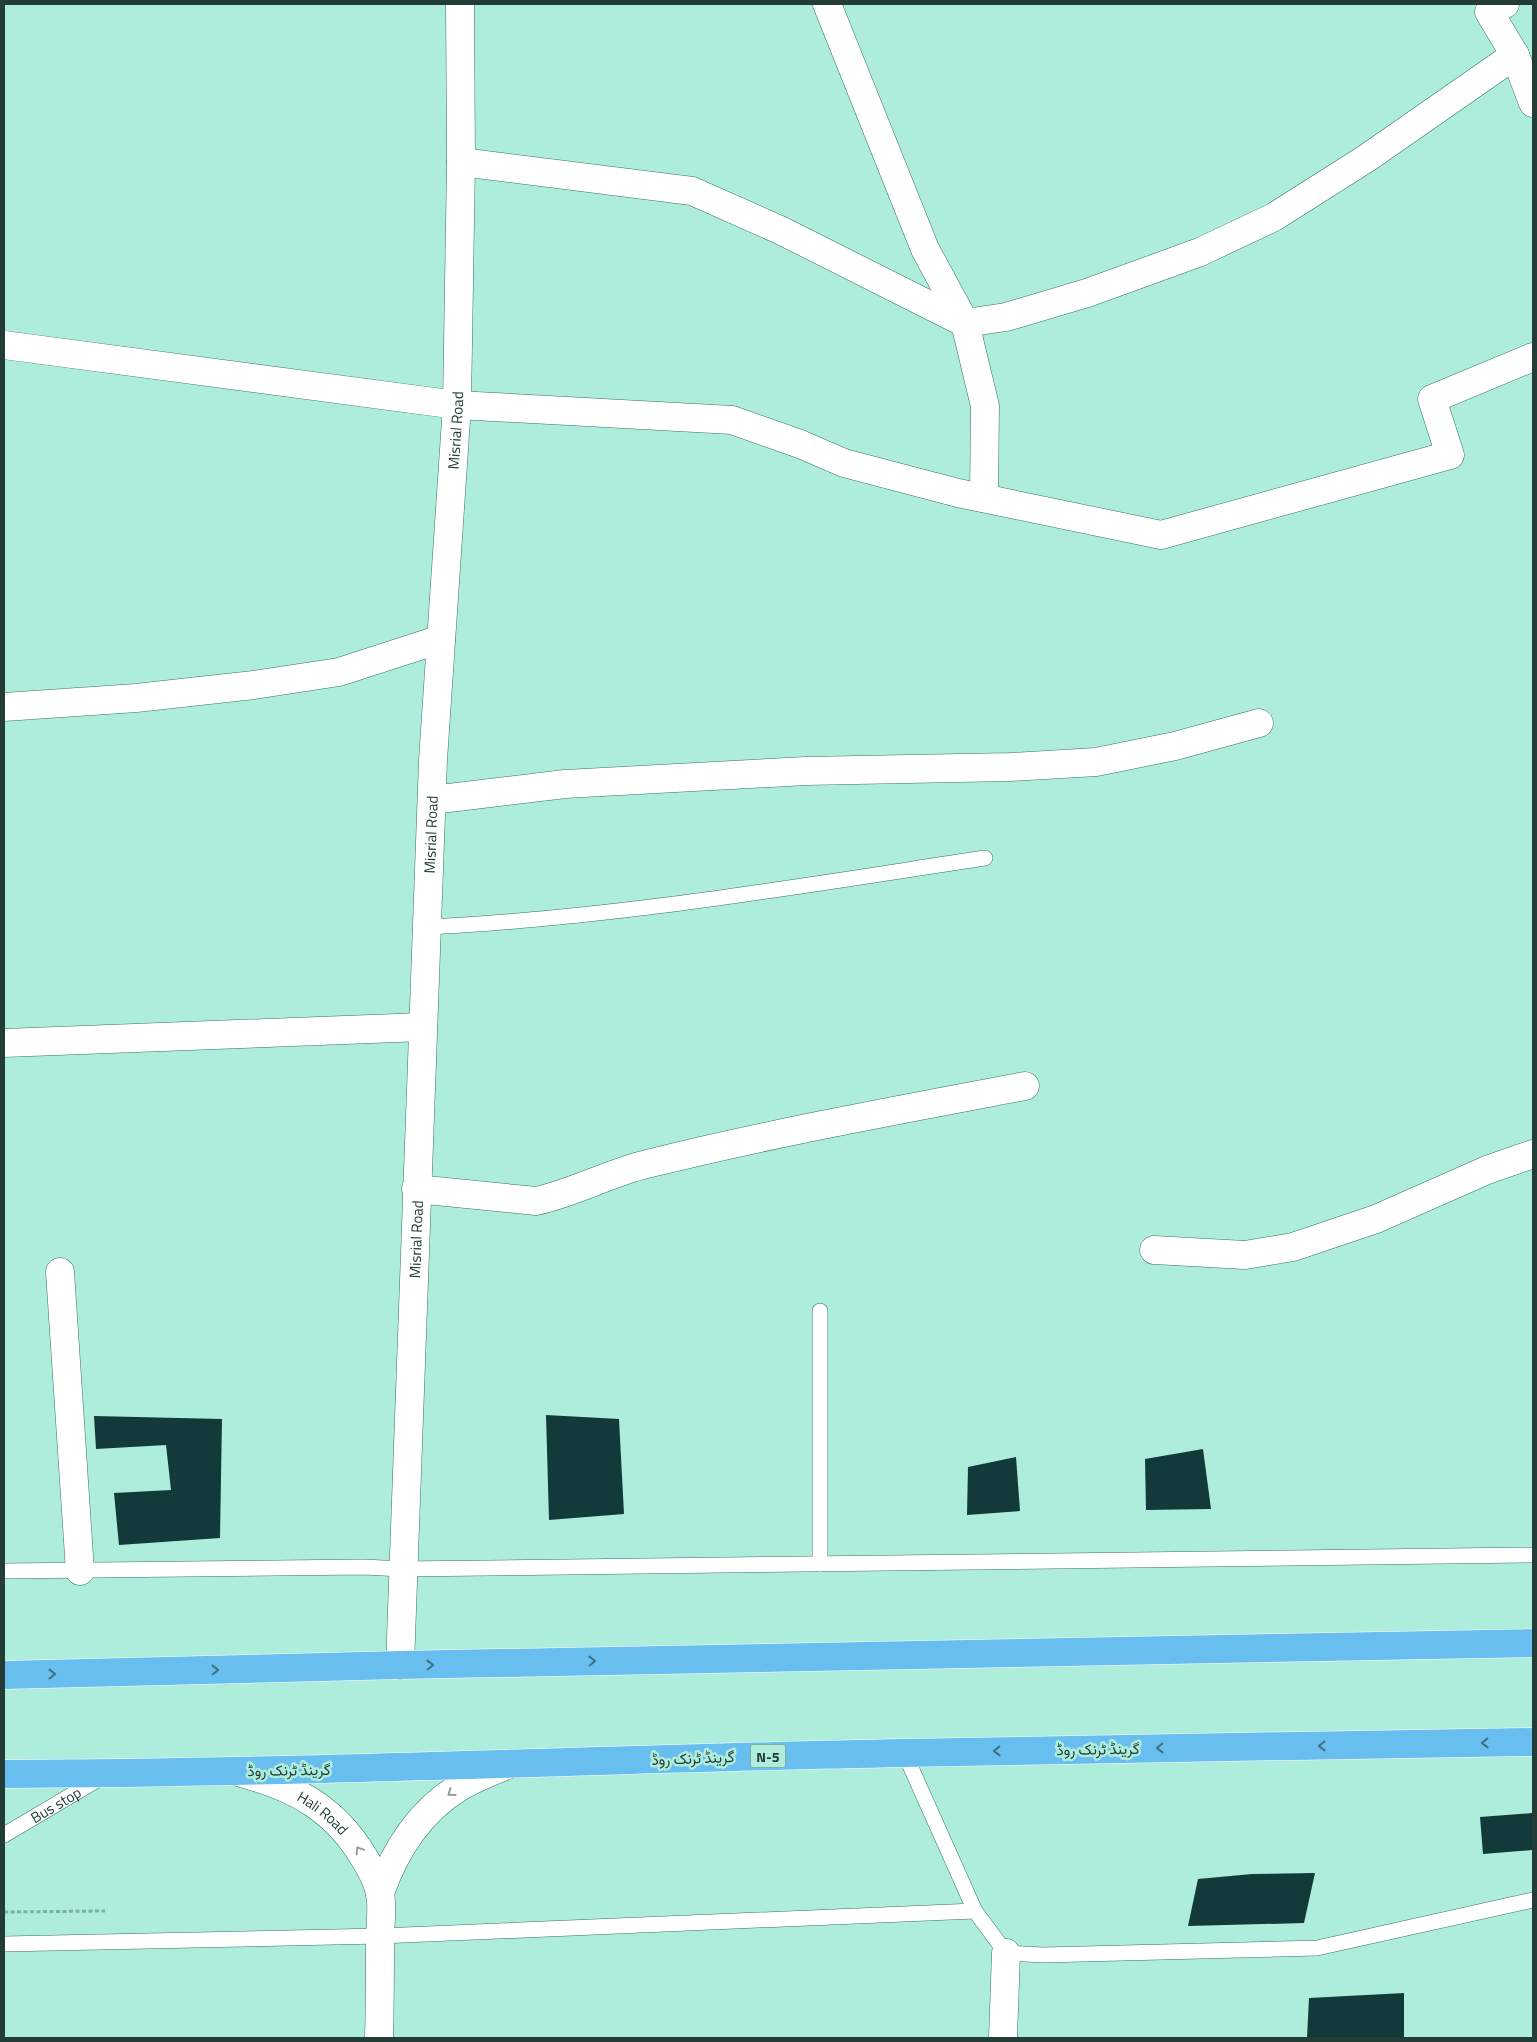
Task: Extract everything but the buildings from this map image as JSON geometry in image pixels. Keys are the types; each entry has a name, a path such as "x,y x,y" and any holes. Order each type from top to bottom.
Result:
{"highway":[{"path":"4,1675 400,1665 1533,1643"},
{"name":"گرینڈ ٹرنک روڈ","path":"4,1774 232,1771 904,1752 1533,1742"}],"street":[{"name":"Misrial Road","path":"400,1665 426,927 441,640 457,405 462,162 460,4"},
{"path":"826,4 926,249 965,323 985,406 984,498"},
{"path":"1493,6 1533,102"},
{"path":"462,162 692,191 780,230 965,323 1006,317 1087,293 1200,252 1274,217 1367,158 1515,55"},
{"path":"4,345 457,405 732,420 800,444 844,463 984,498 1161,535 1450,455 1432,398 1533,357"},
{"path":"4,707 254,685 339,672 441,640"},
{"path":"432,800 565,784 806,771 1010,767 1096,762 1175,746 1259,723"},
{"path":"4,1043 423,1027"},
{"path":"416,1189 536,1201 555,1197 634,1167 674,1157 848,1119 1025,1086"},
{"path":"1154,1250 1245,1255 1293,1247 1376,1219 1487,1170 1533,1154"},
{"path":"60,1272 80,1571"},
{"name":"Hali Road","path":"379,2038 380,1894 388,1868 401,1844 436,1804 459,1788 510,1764"},
{"name":"Hali Road","path":"232,1771 265,1779 283,1786 316,1804 337,1822 356,1843 370,1867 380,1894"},
{"path":"1003,2038 1006,1953"}],"lane":[{"path":"426,927 501,924 661,905 770,891 985,858"},
{"path":"820,1312 820,1564"},
{"path":"4,1571 364,1567 402,1569 1533,1555"},
{"path":"904,1752 975,1911 1006,1953 1043,1955 1317,1948 1533,1900"},
{"name":"Bus stop","path":"4,1834 108,1774"},
{"path":"4,1944 380,1936 975,1911"}]}
